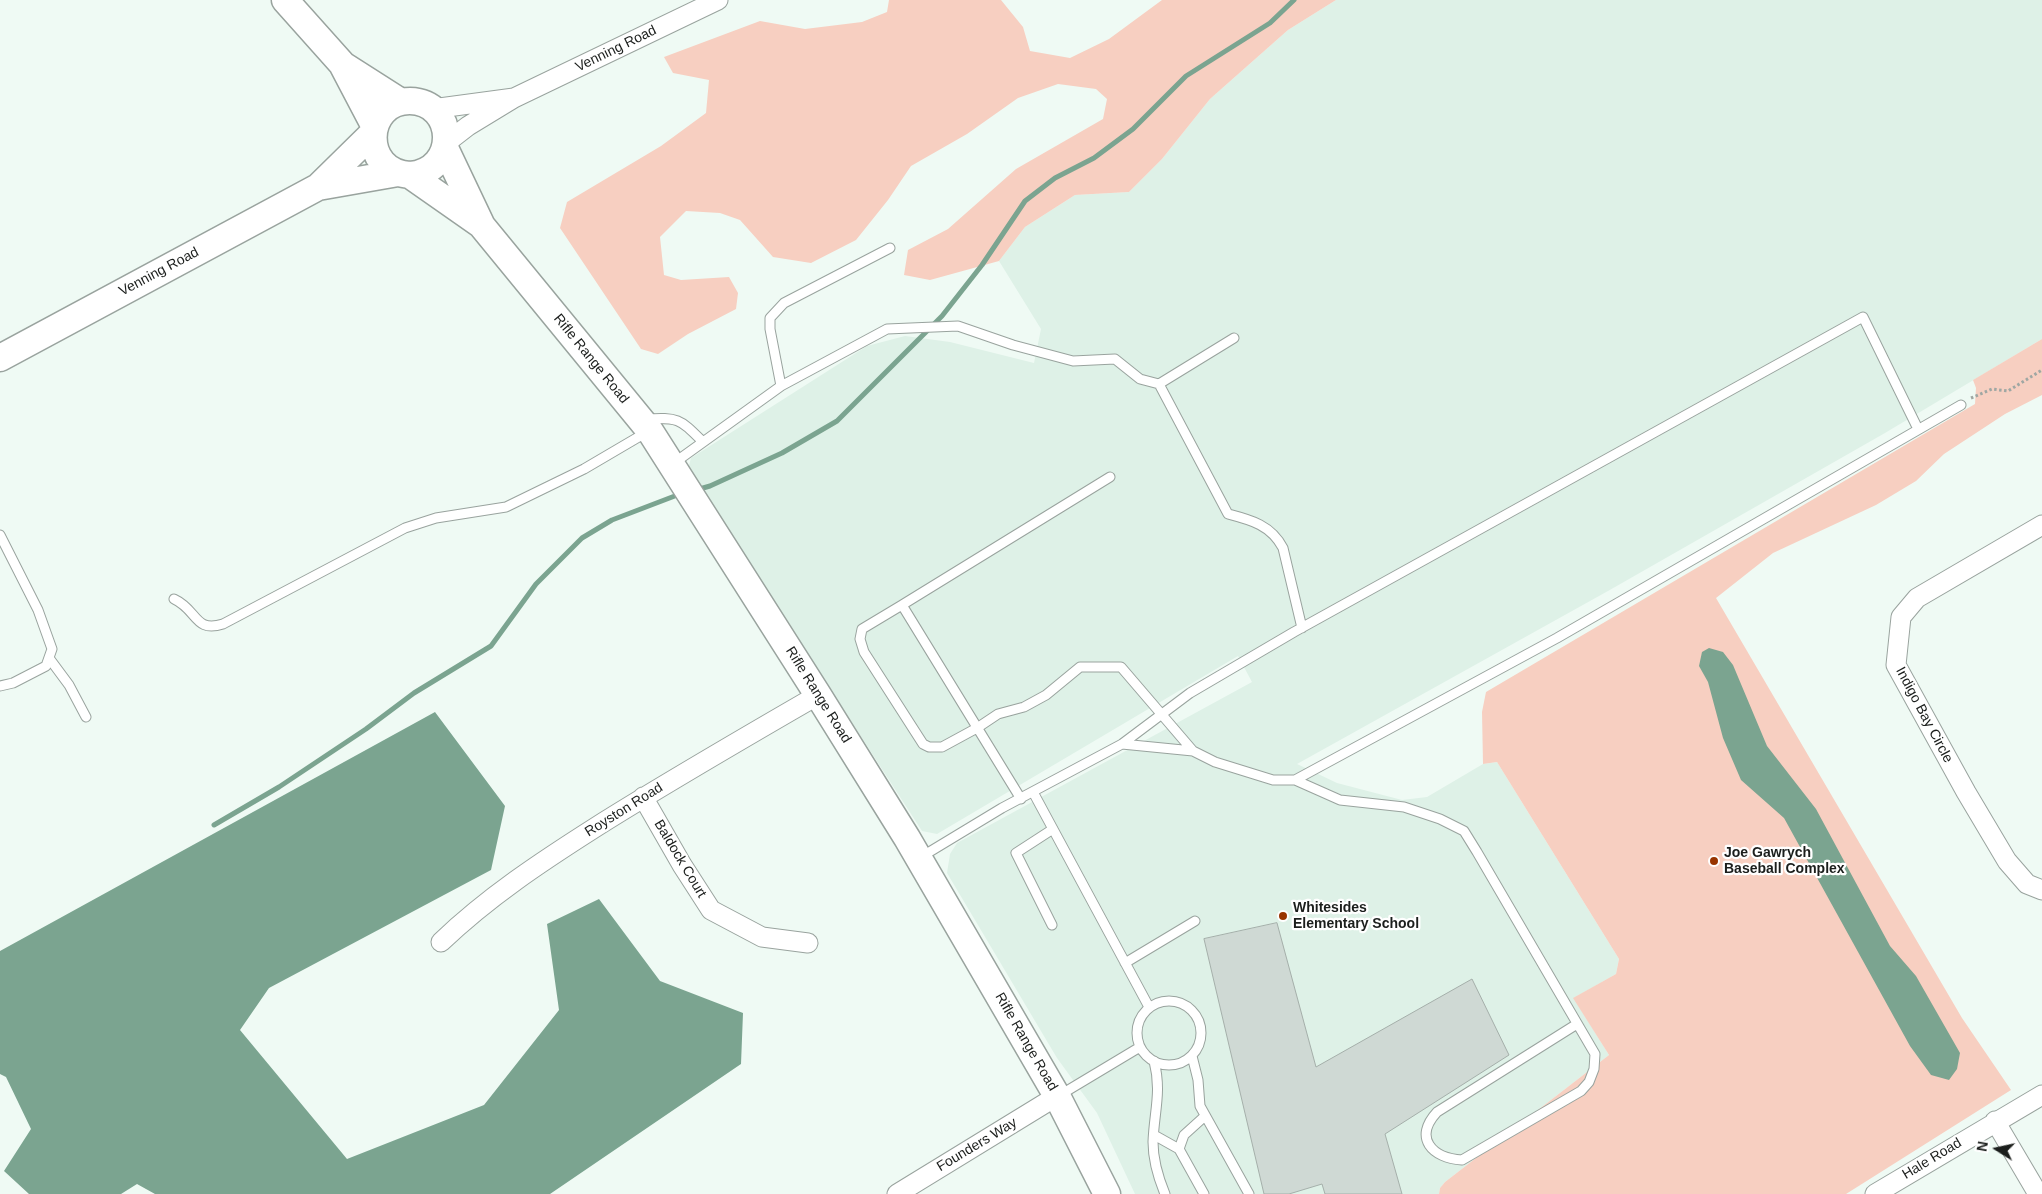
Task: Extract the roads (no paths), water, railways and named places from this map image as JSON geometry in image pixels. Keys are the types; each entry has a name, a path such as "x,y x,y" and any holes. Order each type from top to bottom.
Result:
{"main road":[{"path":"285,0 343,65 401,102"},
{"path":"343,65 374,130 374,146 379,158 387,167 404,174 422,173 432,168 440,159 446,145 445,126 432,109 417,102 401,102 385,112 374,130"},
{"name":"Venning Road","path":"0,358 318,187 374,130"},
{"name":"Rifle Range Road","path":"446,145 482,226 645,425 818,695 919,859 1057,1096 1107,1194"},
{"name":"Venning Road","path":"318,187 404,174"},
{"name":"Rifle Range Road","path":"404,174 482,226"}],"street":[{"name":"Venning Road","path":"446,145 468,126 514,98 718,0"},
{"name":"Venning Road","path":"432,109 514,98"},
{"name":"Indigo Bay Circle","path":"2042,526 1916,598 1901,617 1896,665 1966,792 2007,861 2027,884 2042,890"},
{"name":"Royston Road","path":"441,942 465,919 523,873 643,797 818,695"},
{"name":"Baldock Court","path":"643,797 682,865 711,910 762,937 808,943"},
{"name":"Hale Road","path":"1875,1194 1994,1121 2042,1095"},
{"name":"Founders Way","path":"897,1194 1057,1096"},
{"path":"1994,1121 2038,1194"}],"lane":[{"path":"781,386 770,329 770,318 784,303 890,248"},
{"path":"919,859 1033,792 1122,744 1190,692 1864,317 1918,429"},
{"path":"672,465 781,386 887,328 958,326 1013,345 1074,360 1115,359 1140,379 1159,384 1234,338"},
{"path":"1159,384 1228,514 1256,521 1276,536 1283,548 1302,628"},
{"path":"1295,780 1557,638 1961,405"},
{"path":"174,599 186,605 199,623 213,627 224,624 405,528 436,518 506,507 584,469 645,425 665,418 682,422 703,442"},
{"path":"1110,477 862,629 860,638 864,652 923,744 929,747 942,747 998,714 1024,706 1046,695 1080,667 1121,667 1192,751"},
{"path":"0,535 38,610 52,648 46,666 13,683 0,686"},
{"path":"902,605 1021,799"},
{"path":"49,658 69,685 86,718"},
{"path":"1122,744 1192,751 1215,762 1273,780 1295,780 1340,800 1404,807 1440,819 1464,831 1577,1024 1594,1054 1594,1069 1589,1082 1581,1091 1462,1160 1439,1155 1430,1148 1425,1134 1428,1122 1437,1112 1577,1024"},
{"path":"1033,792 1149,1007"},
{"path":"1052,925 1016,852 1053,829"},
{"path":"1125,963 1195,921"},
{"path":"1154,1062 1174,1065 1192,1056 1201,1038 1201,1027 1197,1016 1190,1008 1180,1002 1170,1000 1159,1002 1149,1007 1142,1016 1138,1026 1140,1047 1154,1062 1159,1080 1154,1135 1156,1172 1165,1194"},
{"path":"1057,1096 1140,1047"},
{"path":"1192,1056 1198,1080 1200,1106 1249,1194"},
{"path":"1178,1149 1184,1136 1205,1116"},
{"path":"1154,1135 1178,1149 1204,1194"}],"waterway":[{"path":"696,490 710,486 782,453 837,421 942,316 982,265 1025,201 1055,178 1094,158 1133,129 1186,76 1270,23 1294,0"},
{"path":"214,825 279,787 366,729 414,693 491,646 536,584 582,538 612,520 680,494"}],"place":[{"name":"Joe Gawrych Baseball Complex","path":"1714,861"},
{"name":"Whitesides Elementary School","path":"1283,916"}]}
